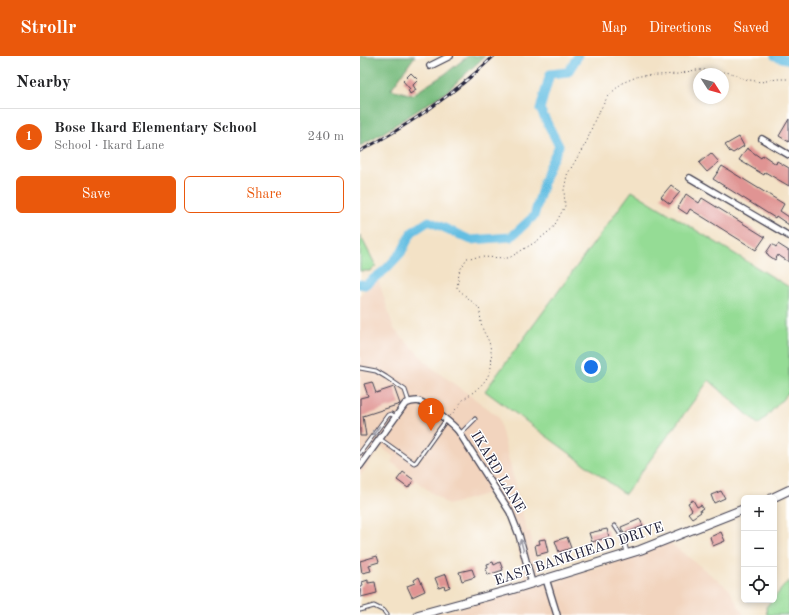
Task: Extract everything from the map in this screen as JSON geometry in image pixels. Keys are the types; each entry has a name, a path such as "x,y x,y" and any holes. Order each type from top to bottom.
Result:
{"street":[{"path":"430,66 450,56"},
{"path":"762,139 789,155"},
{"path":"690,178 789,236"},
{"path":"360,466 405,404 409,402"},
{"name":"IKARD LANE","path":"409,402 419,402 423,404 454,426 460,434 510,512 519,535 532,583"},
{"path":"777,496 789,490"},
{"name":"EAST BANKHEAD DRIVE","path":"418,615 510,590 628,554 741,510"},
{"path":"546,579 558,615"}],"lane":[{"path":"360,368 376,371 386,376 404,390 409,402"},
{"path":"360,453 388,415 391,414 396,417"},
{"path":"460,434 475,419"},
{"path":"380,439 414,463 446,420"},
{"path":"615,526 623,538 628,554"},
{"path":"360,610 374,606 384,611 387,615"}],"path":[{"path":"446,420 464,400 478,390 488,376 492,363 488,339 481,325 479,308 457,288 459,272 467,258 509,258 537,241 553,228 565,206 564,190 567,175 587,141 595,119 608,96 622,83 639,76 678,74 694,70 731,73 744,79 761,82 789,79"}],"shaded area":[{"path":"378,279 394,329 431,367 498,416 527,532 530,532 540,574 521,582 525,577 514,533 505,512 489,493 448,505 391,462 394,457 381,447 360,476 360,296 367,287"},
{"path":"669,542 728,588 744,615 431,615 487,601 555,581 613,563"}],"green space":[{"path":"360,56 415,56 391,89 412,95 445,74 468,56 485,56 446,92 375,138 360,146"},
{"path":"632,191 789,287 789,392 759,425 709,380 625,494 485,391"},
{"path":"360,235 376,266 370,271 360,271"},
{"path":"789,580 789,615 767,615 766,607 769,603 777,603 777,594"}],"building":[{"path":"411,73 418,80 413,85 416,90 410,94 408,90 410,89 403,81"},
{"path":"789,119 789,142 779,136"},
{"path":"739,137 744,146 733,153 730,152 725,145"},
{"path":"747,148 761,158 763,155 776,164 777,161 789,168 789,186 765,172 764,175 739,160"},
{"path":"711,153 719,162 707,172 699,163"},
{"path":"722,166 784,204 780,211 789,217 789,225 776,216 775,218 713,179"},
{"path":"671,185 680,192 670,204 661,197"},
{"path":"686,194 699,203 702,198 765,237 756,250 690,209 687,214 678,208"},
{"path":"772,244 776,247 778,244 789,251 789,262 778,255 775,260 766,253"},
{"path":"372,382 376,393 394,387 400,404 363,416 366,436 360,436 360,398 368,396 364,384"},
{"path":"403,472 414,480 408,488 397,480"},
{"path":"721,491 725,498 714,503 711,495"},
{"path":"693,500 697,507 701,505 703,508 700,510 701,512 692,518 688,513 692,510 688,503"},
{"path":"640,519 643,526 624,534 621,527"},
{"path":"607,529 609,537 592,542 589,533"},
{"path":"721,532 725,541 713,546 710,537"},
{"path":"567,537 571,548 559,552 555,541"},
{"path":"545,539 548,552 537,555 535,545 540,544 539,540"},
{"path":"377,556 379,562 369,565 371,571 362,573 360,561"},
{"path":"493,562 494,565 500,562 503,570 488,575 486,569 488,568 487,564"},
{"path":"472,569 475,577 462,581 459,572"},
{"path":"446,574 450,587 445,589 444,586 439,588 435,578"},
{"path":"419,577 425,591 412,597 407,586 415,583 414,580"},
{"path":"368,580 368,583 375,582 377,593 361,597 360,586 363,585 362,582"}],"waterway":[{"path":"360,284 365,285 385,270 401,253 412,232 429,221 471,240 511,237 534,216 548,168 559,146 540,109 550,74 568,72 578,56"},
{"path":"775,56 789,60"}],"railway":[{"path":"360,151 396,131 447,96 494,56"}],"place":[{"name":"Bose Ikard Elementary School","path":"431,431"}]}
